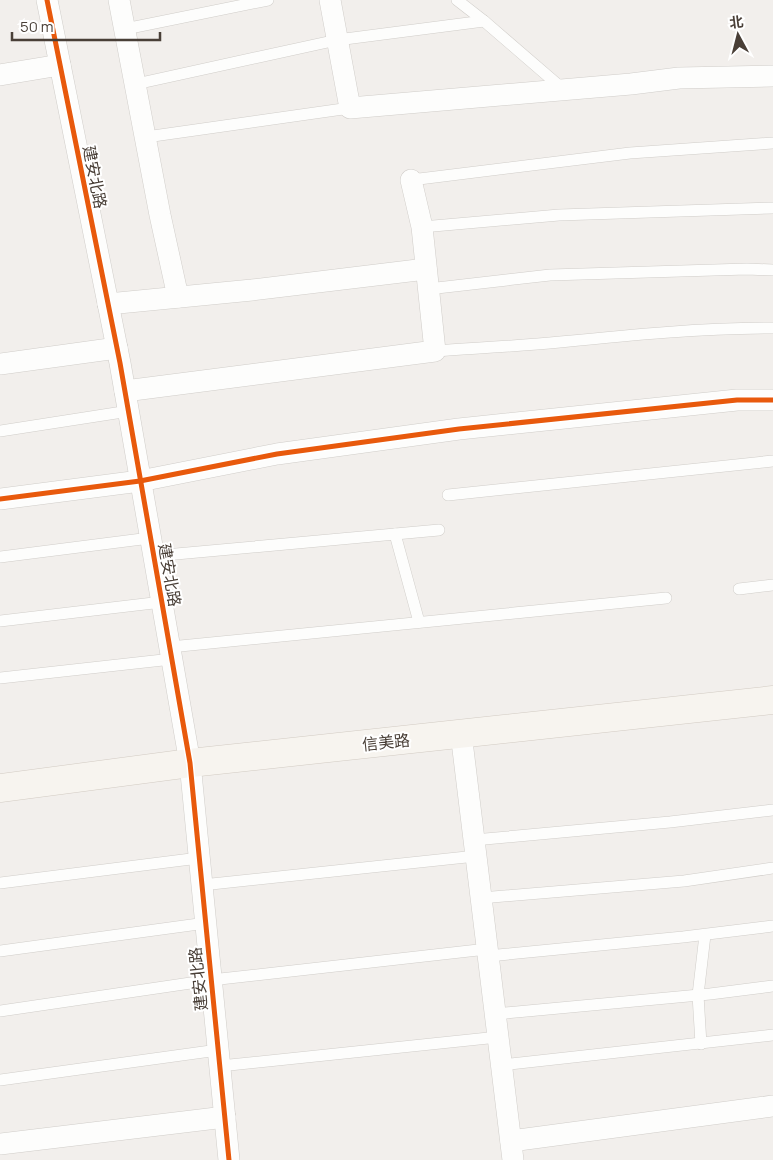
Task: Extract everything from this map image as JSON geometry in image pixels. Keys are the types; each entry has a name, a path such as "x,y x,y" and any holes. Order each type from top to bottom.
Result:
{"street":[{"name":"建安北路","path":"47,0 117,348 190,763 229,1160"},
{"path":"119,0 178,297"},
{"path":"330,0 350,108 564,90 679,78 773,76"},
{"path":"0,75 60,65"},
{"path":"125,391 435,351 422,227 411,180"},
{"path":"108,304 252,290 427,279"},
{"path":"0,364 117,348"},
{"path":"0,499 140,481 277,454 459,429 737,400 773,400"},
{"name":"信美路","path":"0,788 190,763 773,700"},
{"path":"462,734 512,1151 773,1106"},
{"path":"0,1144 225,1117"}],"lane":[{"path":"125,29 268,0"},
{"path":"457,0 564,90"},
{"path":"136,84 337,40 484,21"},
{"path":"146,137 350,108"},
{"path":"411,180 630,153 773,143"},
{"path":"422,227 559,215 773,208"},
{"path":"427,279 747,269 773,270"},
{"path":"435,351 558,342 642,333 773,328"},
{"path":"0,431 128,412"},
{"path":"448,495 773,461"},
{"path":"0,557 439,530"},
{"path":"395,534 418,622"},
{"path":"740,589 773,585"},
{"path":"0,678 171,653 418,622 666,598"},
{"path":"0,621 162,602"},
{"path":"202,884 773,810"},
{"path":"0,883 199,858"},
{"path":"481,898 684,882 773,868"},
{"path":"0,951 206,924"},
{"path":"0,1011 211,980 488,953 705,935 773,926"},
{"path":"701,1044 698,995 705,935"},
{"path":"495,1014 773,986"},
{"path":"501,1065 773,1035"},
{"path":"0,1080 219,1058 498,1037"}],"cycle path":[{"path":"47,0 120,363 190,763 229,1160"},
{"path":"0,499 140,481 277,454 459,429 737,400 773,400"}]}
